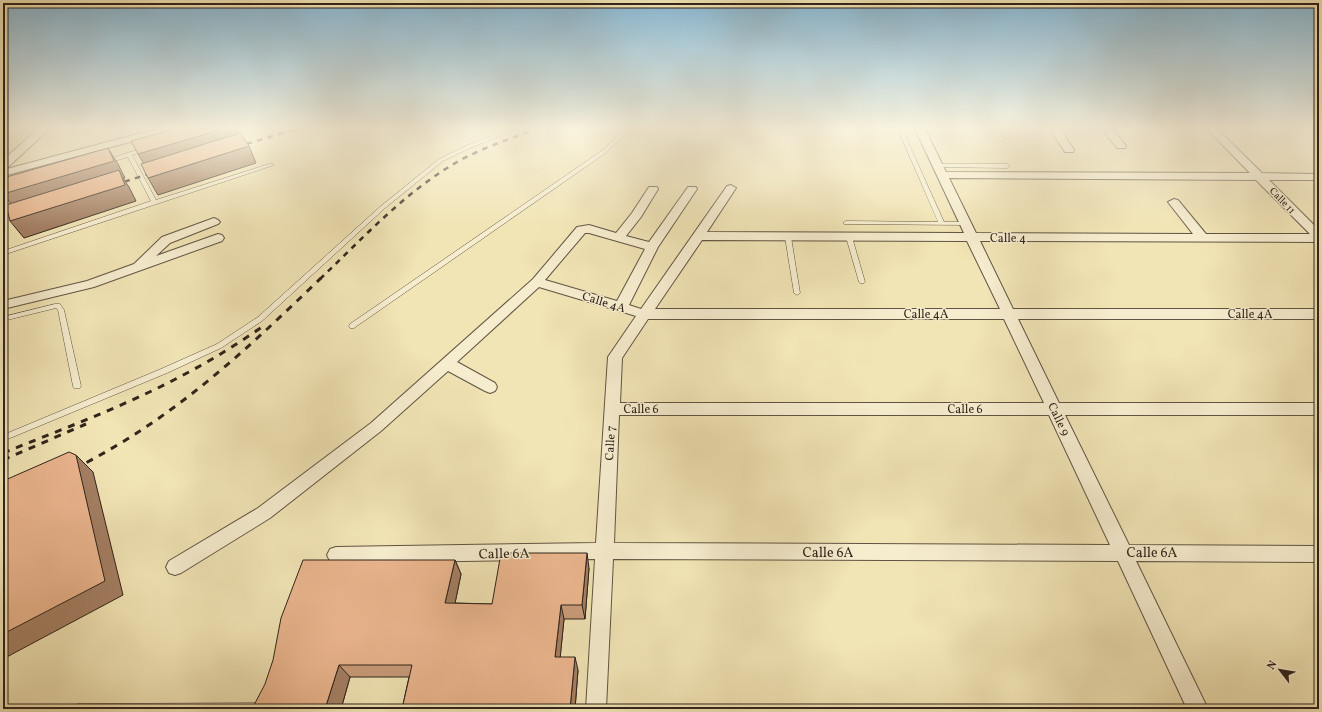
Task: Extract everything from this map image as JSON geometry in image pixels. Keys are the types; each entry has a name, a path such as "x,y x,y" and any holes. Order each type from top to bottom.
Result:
{"street":[{"path":"3,173 43,162"},
{"name":"Calle 9","path":"936,162 1198,709"},
{"name":"Calle 11","path":"1245,162 1319,237"},
{"path":"940,171 1261,178 1319,177"},
{"name":"Calle 7","path":"596,709 614,357 731,188"},
{"path":"618,238 638,215 652,189"},
{"path":"621,307 652,247 692,189"},
{"path":"1174,202 1203,238"},
{"path":"137,267 166,240 214,222"},
{"path":"175,567 264,513 376,427 538,282 580,230 589,229 652,247"},
{"name":"Calle 4","path":"698,236 849,237 969,231 1203,238 1319,237"},
{"path":"3,305 81,287 218,238"},
{"name":"Calle 4A","path":"538,282 644,314 1319,314"},
{"path":"446,363 490,386"},
{"name":"Calle 6","path":"612,409 1319,409"},
{"name":"Calle 6A","path":"336,555 605,551 1319,554"}],"lane":[{"path":"133,162 154,202"},
{"path":"3,438 164,371 219,346 260,319 383,208 438,162"},
{"path":"352,326 589,162"},
{"path":"915,162 942,224"},
{"path":"3,253 154,202 271,166"},
{"path":"940,171 1008,166"},
{"path":"846,223 942,224 969,231"},
{"path":"788,237 797,293"},
{"path":"849,237 862,282"},
{"path":"3,319 58,306 61,310 77,386"},
{"path":"78,709 260,708"}],"building":[{"path":"58,162 110,162 3,194 3,178"},
{"path":"147,162 198,162 148,178 141,164"},
{"path":"119,170 125,185 10,221 6,205"},
{"path":"69,452 76,455 105,581 3,634 3,481"},
{"path":"501,553 587,553 582,605 561,605 555,657 575,657 570,709 402,709 412,665 339,665 325,709 252,709 265,684 273,660 281,618 303,560 455,560 445,603 492,604"}],"railway":[{"path":"320,279 402,201 457,162"},
{"path":"114,185 158,171"},
{"path":"3,219 20,213"},
{"path":"74,469 110,450 175,407 234,359 321,278"},
{"path":"3,453 96,416 165,385 197,368 265,325"},
{"path":"3,460 86,424"}]}
